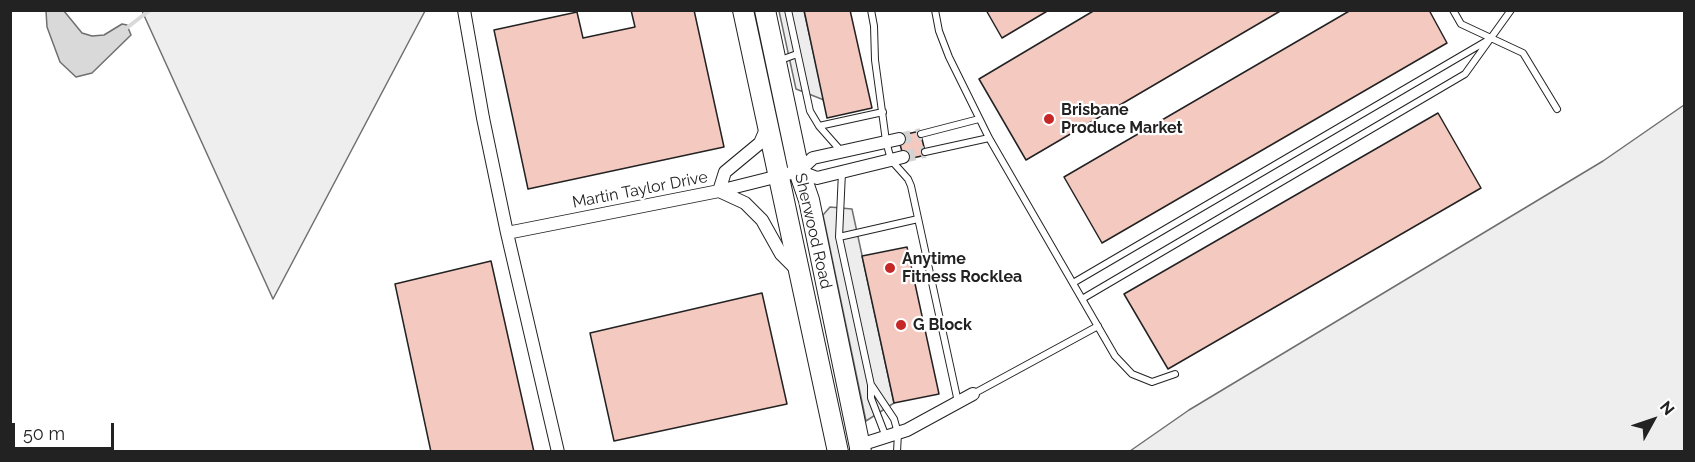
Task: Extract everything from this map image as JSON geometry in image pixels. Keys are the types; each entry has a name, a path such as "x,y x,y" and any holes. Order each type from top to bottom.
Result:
{"main road":[{"name":"Sherwood Road","path":"743,10 838,452"},
{"name":"Sherwood Road","path":"765,10 799,171 808,200 858,449"}],"street":[{"path":"464,10 507,233 558,452"},
{"path":"768,125 760,142 724,172 719,191 745,203 762,220 781,254 799,272"},
{"path":"893,140 813,158 799,171 817,178 897,158"},
{"name":"Martin Taylor Drive","path":"507,233 719,191 799,171"},
{"path":"858,449 898,433 974,394"}],"lane":[{"path":"788,10 810,111 819,126 841,151"},
{"path":"872,10 875,60 883,112 897,158 908,179 958,402"},
{"path":"935,10 939,31 949,57 989,138 1115,356 1132,374 1152,382 1175,374"},
{"path":"1453,10 1461,24 1523,53 1557,110"},
{"path":"1082,299 1465,74 1511,10"},
{"path":"1073,283 1493,38"},
{"path":"776,62 797,54"},
{"path":"819,126 883,112"},
{"path":"921,134 980,119"},
{"path":"925,152 989,138"},
{"path":"842,172 839,237 872,398 886,438"},
{"path":"839,237 918,219"},
{"path":"974,394 1098,326"},
{"path":"871,385 894,419 898,433 897,452"}],"shaded area":[{"path":"46,11 64,11 82,33 92,36 104,35 122,24 127,25 131,35 92,73 76,77 60,62 47,27"},
{"path":"142,11 425,11 273,299"},
{"path":"779,11 804,11 824,100 796,89"},
{"path":"1684,105 1684,451 1130,451 1189,410 1603,161"},
{"path":"830,207 852,209 894,403 866,421 823,215"}],"building":[{"path":"631,10 694,10 724,147 528,189 494,30 577,12 583,38 635,27"},
{"path":"804,10 850,10 872,108 827,118"},
{"path":"986,10 1049,10 1002,38"},
{"name":"Brisbane Produce Market","path":"1095,10 1282,10 1026,160 979,79"},
{"path":"1351,10 1429,10 1447,43 1102,243 1064,177"},
{"path":"1438,113 1481,188 1168,369 1124,294"},
{"path":"920,131 926,155 904,160 898,136"},
{"name":"G Block","path":"907,247 939,394 894,403 862,256"},
{"path":"491,261 534,452 431,452 395,284"},
{"path":"762,293 787,404 614,441 590,333"}],"waterway":[{"path":"124,30 150,10"}],"tunnel":[{"path":"899,139 921,134"},
{"path":"903,157 925,152"}],"place":[{"name":"Brisbane Produce Market","path":"1049,119"},
{"name":"Anytime Fitness Rocklea","path":"890,268"},
{"name":"G Block","path":"901,325"}]}
